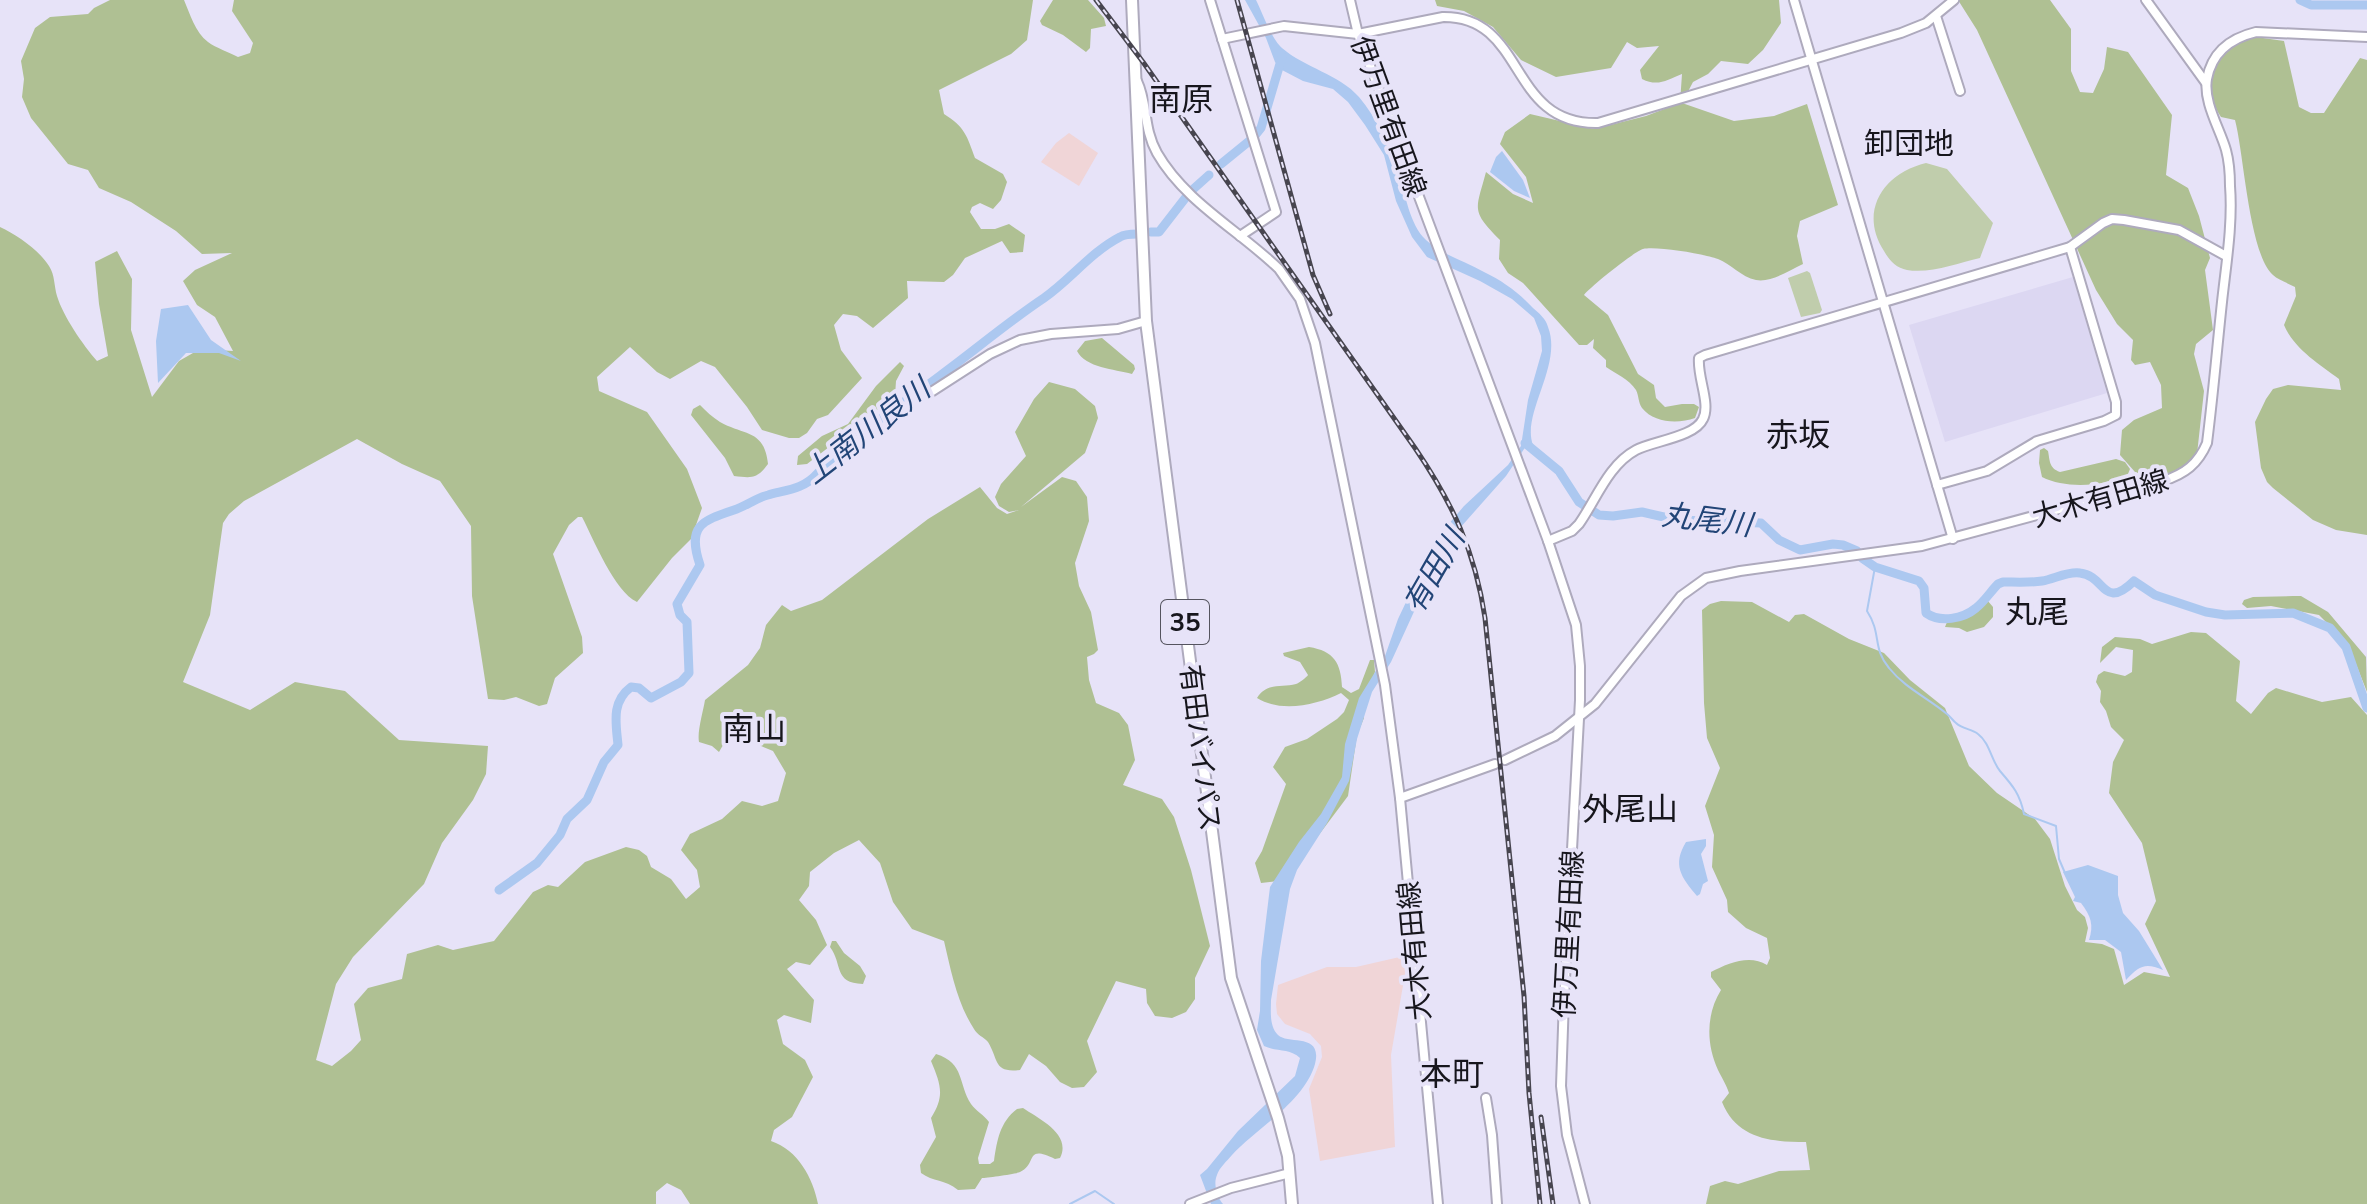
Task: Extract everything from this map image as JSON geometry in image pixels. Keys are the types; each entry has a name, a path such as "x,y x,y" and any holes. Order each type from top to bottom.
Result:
{"highway":[{"name":"35","path":"1132,0 1138,140"},
{"name":"有田バイパス","path":"1138,140 1146,321 1231,978 1278,1118 1290,1173 1292,1204"}],"street":[{"path":"1210,0 1276,212 1240,236"},
{"name":"伊万里有田線","path":"1350,0 1358,34 1548,541 1576,625 1580,666 1579,717 1561,1086 1567,1135 1585,1204"},
{"path":"1794,0 1953,539"},
{"path":"1222,39 1278,27 1358,34 1443,17 1469,20 1492,35 1545,106 1566,119 1598,123 1901,33 1926,23 1954,0"},
{"path":"2146,0 2206,83"},
{"path":"1936,16 1960,91"},
{"path":"2206,83 2216,55 2241,36 2256,32 2367,37"},
{"path":"1136,79 1141,89 1148,135 1158,154"},
{"name":"大木有田線","path":"1505,760 1555,736 1602,697 1681,596 1706,578 1953,539 2176,478 2196,463 2207,443 2230,201 2228,154 2206,83"},
{"path":"1138,140 1158,154"},
{"name":"大木有田線","path":"1158,154 1184,189 1279,269 1306,312 1324,386 1393,727 1438,1204"},
{"path":"1548,541 1572,531 1579,524 1616,465 1625,457 1635,450 1700,425 1706,409 1698,369 1699,358 2070,247 2112,219 2179,230 2226,256"},
{"path":"1937,485 1987,471 2037,441 2116,415 2116,402 2070,247"},
{"path":"928,394 1011,343 1051,334 1118,329 1146,321"},
{"path":"1400,798 1495,764"},
{"path":"1486,1098 1497,1204"},
{"path":"1190,1204 1231,1188 1290,1173"}],"shaded area":[{"path":"1069,133 1098,153 1079,186 1041,162 1056,143"},
{"path":"2073,277 2107,393 1945,442 1909,325"},
{"path":"1404,956 1405,974 1391,1055 1395,1147 1320,1161 1309,1089 1322,1057 1321,1046 1310,1034 1285,1024 1277,1014 1278,985 1327,967 1356,967"}],"green space":[{"path":"110,0 184,0 203,38 238,57 250,53 253,43 232,11 234,0 1033,0 1027,40 1011,54 939,90 944,114 957,123 975,158 1003,174 1007,182 1001,200 993,209 980,203 970,212 981,229 995,229 1009,224 1025,235 1023,252 1010,253 1002,241 965,258 944,282 907,281 908,298 873,328 857,316 843,314 834,325 841,350 862,378 828,415 817,419 799,438 762,430 715,367 701,361 670,379 657,372 630,347 597,377 599,391 647,412 687,469 702,508 691,539 637,602 620,587 582,517 569,525 553,554 582,637 583,653 555,678 547,704 539,706 516,697 488,699 472,596 471,526 440,481 357,439 244,501 229,514 223,523 210,615 183,682 250,710 295,682 345,691 399,740 488,746 486,774 473,800 442,843 424,884 353,957 336,984 316,1060 332,1066 361,1040 354,1004 368,988 402,979 407,954 438,945 453,950 494,941 533,892 548,885 558,887 585,862 626,847 647,856 651,867 671,879 686,899 700,887 697,870 681,850 690,834 722,819 742,801 762,806 778,801 786,773 773,751 730,733 719,752 699,742 705,700 748,665 760,648 766,625 782,605 791,611 822,600 928,519 980,487 997,508 1007,514 1019,510 1009,512 999,506 995,497 1001,484 1026,456 1015,432 1034,399 1049,382 1075,389 1095,406 1098,418 1085,453 1021,507 1062,477 1076,481 1087,497 1089,521 1075,563 1079,586 1091,612 1098,650 1087,657 1089,680 1096,703 1119,713 1128,725 1135,760 1123,785 1162,799 1174,817 1210,946 1195,978 1195,999 1186,1012 1172,1018 1155,1016 1147,1003 1146,989 1116,981 1087,1041 1097,1072 1084,1087 1072,1088 1060,1082 1046,1066 1029,1054 1020,1070 1001,1067 988,1042 975,1031 963,1008 944,941 912,929 893,902 880,863 859,840 834,853 810,872 809,886 799,900 816,920 827,945 810,965 796,962 787,969 814,1000 811,1023 784,1015 777,1020 783,1044 805,1060 813,1077 792,1117 774,1130 771,1141 789,1151 803,1166 818,1204 690,1204 681,1190 667,1183 656,1192 656,1204 0,1204 0,227 45,260 64,312 97,361 108,356 95,262 117,251 132,279 131,330 152,397 179,361 200,349 233,351 215,317 197,305 183,281 195,270 232,253 202,254 176,231 131,202 99,188 88,170 68,164 31,118 22,97 24,79 21,61 35,28 50,17 88,14"},
{"path":"1053,0 1088,0 1104,18 1106,26 1091,29 1090,48 1086,52 1063,35 1042,25 1040,21"},
{"path":"1435,0 1779,0 1781,23 1763,50 1748,64 1721,61 1708,74 1693,82 1682,103 1734,121 1774,116 1807,104 1838,205 1800,221 1797,236 1803,264 1774,278 1756,280 1711,257 1650,248 1631,256 1584,295 1608,315 1638,374 1654,385 1656,398 1665,407 1694,404 1699,407 1695,418 1667,421 1647,413 1633,386 1606,367 1606,360 1593,348 1594,339 1587,345 1579,345 1523,283 1508,273 1499,259 1500,240 1484,222 1478,209 1486,172 1513,194 1533,203 1526,177 1500,144 1505,132 1530,114 1594,129 1646,116 1680,103 1682,74 1658,83 1642,79 1640,70 1659,46 1637,48 1627,42 1611,68 1556,77 1521,60 1493,27 1464,11 1437,6"},
{"path":"1958,0 2050,0 2071,29 2071,71 2080,92 2093,93 2104,69 2107,47 2128,52 2172,115 2166,175 2188,188 2199,216 2210,258 2205,270 2213,330 2196,344 2194,354 2204,391 2197,454 2181,469 2152,480 2135,472 2120,455 2122,430 2134,420 2162,408 2161,385 2150,362 2135,365 2131,360 2133,340 2117,324 2096,290 1977,30"},
{"path":"2256,37 2284,41 2299,107 2311,113 2324,113 2360,58 2367,60 2367,535 2336,530 2313,520 2267,482 2261,468 2255,422 2273,389 2288,385 2341,390 2339,379 2301,349 2284,325 2296,296 2295,287 2275,277 2265,264 2248,202 2235,120 2221,117 2213,99 2211,80 2216,62 2234,45"},
{"path":"1926,163 1947,169 1993,223 1980,258 1916,271 1896,265 1884,251 1874,222 1880,196 1898,175"},
{"path":"1807,271 1822,310 1801,317 1788,278"},
{"path":"1102,338 1134,365 1132,374 1094,364 1081,357 1077,351 1085,341"},
{"path":"900,362 904,366 896,381 895,396 807,464 797,465 798,456 822,436 848,424 876,386"},
{"path":"700,405 720,422 758,439 768,464 761,472 750,477 734,476 725,458 691,415 693,409"},
{"path":"2044,448 2048,451 2052,466 2060,472 2116,459 2125,462 2130,469 2128,474 2097,484 2073,485 2052,481 2042,477 2039,463 2040,450"},
{"path":"2301,596 2328,612 2366,657 2367,692 2348,644 2319,615 2271,606 2247,608 2242,604 2253,597"},
{"path":"1987,600 1993,607 1993,617 1984,627 1967,632 1945,627 1947,622 1978,610"},
{"path":"1721,601 1752,602 1789,622 1795,615 1804,614 1849,639 1884,653 1910,680 1945,708 1969,766 1997,793 2035,819 2050,839 2065,886 2077,910 2085,917 2088,928 2085,942 2114,949 2124,985 2144,972 2170,977 2145,924 2156,901 2142,843 2109,793 2113,762 2124,740 2111,727 2100,702 2101,691 2096,682 2098,675 2104,671 2125,676 2132,672 2133,650 2116,647 2100,663 2102,647 2115,637 2140,639 2152,644 2191,632 2206,633 2240,661 2236,701 2251,714 2276,688 2322,702 2351,697 2367,715 2367,1204 1706,1204 1710,1186 1725,1181 1738,1184 1779,1171 1810,1170 1806,1142 1756,1136 1728,1114 1722,1102 1729,1093 1711,1050 1710,1019 1721,990 1711,977 1711,972 1746,960 1767,965 1770,958 1767,938 1746,928 1728,912 1727,900 1712,867 1714,835 1705,806 1720,768 1707,738 1702,610"},
{"path":"1309,647 1330,655 1338,665 1342,687 1351,693 1359,689 1370,660 1374,660 1375,672 1360,707 1364,718 1357,735 1348,796 1285,880 1261,883 1255,863 1286,784 1273,767 1285,747 1307,739 1337,719 1349,700 1341,693 1310,704 1288,706 1257,698 1265,690 1296,684 1306,677 1308,675 1300,662 1283,653"},
{"path":"832,941 836,941 844,953 860,966 866,976 863,984 847,980 840,972 830,947"},
{"path":"936,1054 952,1063 971,1104 989,1122 979,1164 994,1161 1003,1126 1011,1114 1023,1108 1058,1135 1063,1149 1060,1158 1035,1154 1020,1172 982,1178 975,1189 958,1190 921,1173 920,1165 936,1137 931,1118 940,1090 931,1061"}],"water":[{"name":"有田川","path":"1245,0 1256,0 1282,48 1342,82 1359,97 1377,123 1391,153 1412,217 1426,240 1516,292 1544,319 1551,342 1547,373 1532,419 1533,445 1526,446 1506,476 1444,546 1391,662 1372,692 1357,739 1349,781 1297,870 1290,889 1271,1000 1271,1018 1278,1035 1314,1047 1315,1064 1301,1090 1221,1167 1216,1186 1223,1204 1211,1204 1200,1175 1238,1131 1295,1076 1300,1058 1264,1046 1257,1030 1270,887 1321,814 1342,777 1345,744 1359,698 1385,656 1398,619 1436,539 1464,506 1508,465 1521,446 1528,400 1542,351 1541,336 1534,318 1512,299 1427,257 1412,237 1396,201 1384,155 1365,125 1348,102 1333,89 1303,81 1282,70 1275,62"},
{"path":"1502,151 1523,180 1530,198 1514,191 1490,172"},
{"path":"188,305 211,340 241,361 219,353 186,353 158,383 156,341 161,309"},
{"path":"1706,839 1701,854 1708,881 1697,896 1683,877 1680,857 1686,842"},
{"path":"2088,865 2118,876 2118,895 2123,913 2139,931 2163,970 2143,967 2126,980 2121,952 2105,940 2089,940 2089,916 2081,903 2073,901 2075,897 2063,872"}],"waterway":[{"path":"2300,0 2311,5 2367,5"},
{"name":"上南川良川","path":"1221,164 1261,128 1282,57"},
{"name":"上南川良川","path":"1151,232 1159,232 1190,192 1209,175"},
{"name":"上南川良川","path":"499,890 537,863 560,835 567,819 587,800 604,762 618,745 616,713 625,693 631,687 639,688 651,698 681,682 689,673 687,622 680,615 677,604 700,565 695,542 700,527 759,498 812,479 861,434 1054,291 1109,243 1128,234 1137,234"},
{"name":"丸尾川","path":"1525,443 1559,471 1579,502 1599,515 1642,512 1677,520 1761,523 1779,540 1800,550 1843,545 1857,551 1875,567 1919,581 1924,588 1926,613 1938,618 1958,617 1971,612 2003,582 2042,581 2075,573 2089,575 2105,589 2116,593 2134,581 2155,595 2206,612 2225,615 2293,613 2330,628 2346,647 2367,708"},
{"path":"1875,567 1867,611 1884,661 1909,687 1940,708 1958,725 1976,732 1982,738 1997,767 2015,791 2024,814 2056,826 2059,859 2065,873"},
{"path":"1070,1204 1095,1191 1114,1204"}],"railway":[{"path":"1096,0 1415,448 1441,489 1468,550 1485,618 1524,996 1529,1093 1540,1204"},
{"path":"1237,0 1313,275 1330,314"},
{"path":"1541,1117 1553,1204"}],"district":[{"name":"南原","path":"1181,99"},
{"name":"卸団地","path":"1909,144"},
{"name":"赤坂","path":"1798,435"},
{"name":"丸尾","path":"2037,612"},
{"name":"南山","path":"754,729"},
{"name":"外尾山","path":"1630,809"},
{"name":"本町","path":"1452,1074"}]}
